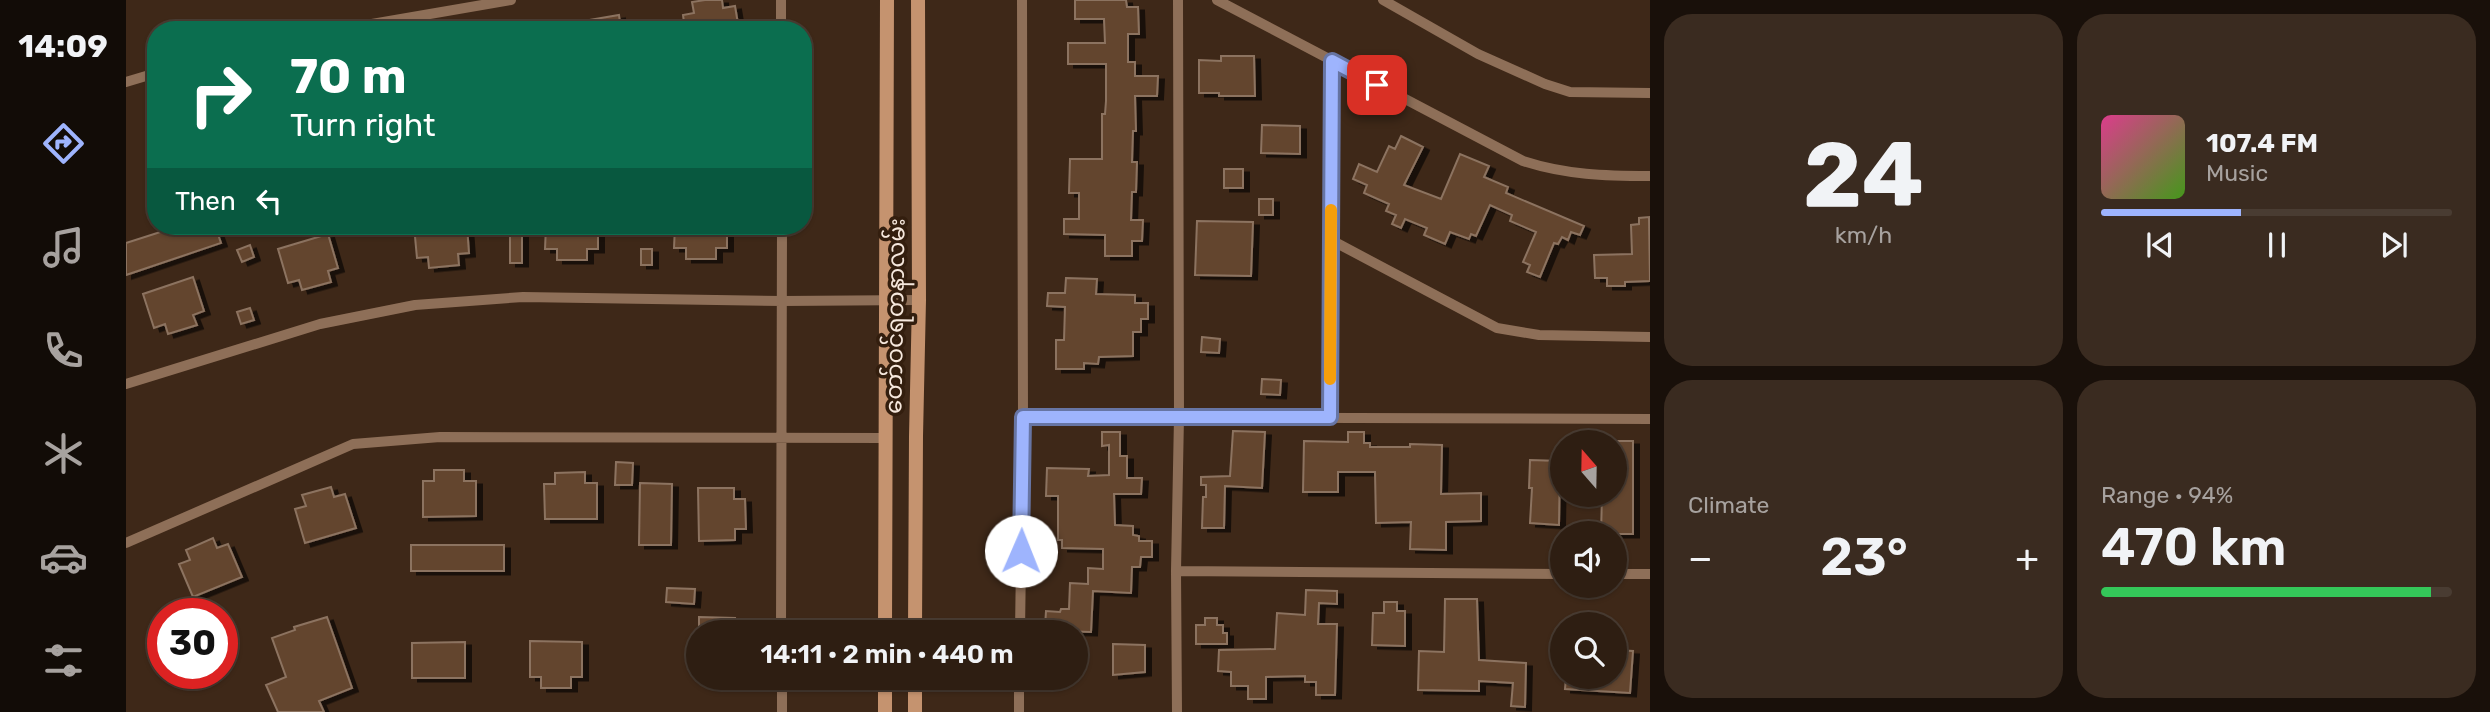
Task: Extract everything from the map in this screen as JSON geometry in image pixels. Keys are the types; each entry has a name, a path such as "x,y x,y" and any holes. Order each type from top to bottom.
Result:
{"main road":[{"name":"တော်ဝင်ရတနာလမ်း","path":"885,620 887,0"},
{"name":"တော်ဝင်ရတနာလမ်း","path":"915,620 919,300 918,0"},
{"path":"885,690 885,712"},
{"path":"915,690 915,712"}],"street":[{"path":"389,21 511,0"},
{"path":"781,0 781,21"},
{"path":"1020,620 1023,417 1022,0"},
{"path":"1177,712 1178,0"},
{"path":"1217,0 1523,161 1581,175 1650,176"},
{"path":"1389,2 1478,54 1545,84 1570,92 1650,93"},
{"path":"1330,417 1332,61"},
{"path":"126,82 147,76"},
{"path":"781,620 782,235"},
{"path":"1331,240 1497,328 1539,335 1650,337"},
{"path":"126,384 320,324 415,305 523,297 919,300"},
{"path":"1023,417 1650,419"},
{"path":"126,543 353,444 440,437 886,438"},
{"path":"1176,571 1550,574"},
{"path":"1627,574 1650,574"},
{"path":"782,690 782,712"},
{"path":"1019,690 1019,712"}],"building":[{"path":"722,0 723,8 735,6 738,21 684,21 683,15 694,13 692,2"},
{"path":"1075,0 1126,0 1127,7 1138,7 1139,34 1128,34 1128,62 1135,62 1135,76 1158,76 1157,96 1135,96 1136,131 1133,131 1132,162 1137,162 1131,220 1143,220 1142,241 1132,241 1132,256 1105,256 1105,235 1064,234 1064,219 1079,219 1079,193 1069,193 1070,159 1102,159 1102,114 1105,114 1106,101 1106,64 1068,64 1068,43 1105,43 1104,19 1075,19"},
{"path":"619,15 620,21 589,21"},
{"path":"1221,56 1254,56 1255,96 1199,93 1199,60 1221,61"},
{"path":"1262,125 1300,126 1300,154 1261,153"},
{"path":"1401,136 1423,147 1404,185 1441,199 1460,154 1489,166 1484,177 1508,187 1506,193 1584,226 1580,235 1571,232 1568,240 1562,237 1558,244 1554,243 1540,277 1527,272 1530,265 1523,262 1536,232 1510,221 1512,215 1490,205 1476,236 1471,234 1469,239 1450,232 1445,244 1424,235 1427,228 1405,219 1401,228 1392,224 1396,215 1386,211 1389,204 1364,193 1367,185 1353,179 1359,164 1377,172 1389,146 1395,149"},
{"path":"1224,169 1243,169 1243,188 1224,188"},
{"path":"1259,199 1273,199 1273,215 1259,215"},
{"path":"1649,217 1650,281 1607,286 1607,278 1595,278 1594,255 1632,254 1631,225 1639,224 1639,218"},
{"path":"1197,221 1253,222 1251,276 1195,275"},
{"path":"151,235 218,235 221,243 126,275 126,243"},
{"path":"328,235 338,268 328,271 331,282 302,290 299,280 288,283 278,249"},
{"path":"415,235 468,235 469,253 458,254 459,265 429,268 428,257 417,258"},
{"path":"510,235 522,235 522,263 510,263"},
{"path":"546,235 598,235 598,249 587,249 587,260 557,260 557,249 545,249"},
{"path":"675,235 727,235 727,248 716,248 716,259 686,259 686,248 674,248"},
{"path":"250,245 254,257 242,262 237,250"},
{"path":"641,249 652,249 652,265 641,265"},
{"path":"193,277 204,311 193,315 197,325 168,334 165,324 154,328 143,294"},
{"path":"1066,278 1097,279 1096,294 1135,295 1135,303 1148,303 1148,319 1141,319 1141,332 1133,332 1133,356 1099,357 1098,364 1084,363 1084,369 1056,369 1056,340 1064,340 1065,307 1047,306 1048,293 1065,293"},
{"path":"250,308 254,320 241,324 237,312"},
{"path":"1202,337 1220,339 1219,353 1201,352"},
{"path":"1262,379 1281,380 1280,395 1261,394"},
{"path":"1233,431 1265,432 1262,488 1225,486 1224,528 1202,528 1206,485 1201,485 1201,477 1230,476"},
{"path":"1102,432 1120,432 1120,456 1127,456 1127,478 1142,478 1141,494 1114,494 1115,525 1133,526 1133,535 1139,536 1139,541 1152,541 1152,557 1141,557 1140,567 1132,567 1131,593 1093,591 1091,632 1088,632 1088,620 1045,620 1046,611 1060,612 1061,609 1069,609 1070,583 1088,584 1088,568 1103,569 1103,549 1062,548 1062,540 1058,540 1058,496 1046,496 1047,468 1089,469 1088,476 1109,475 1109,445 1102,446"},
{"path":"1348,432 1364,432 1364,443 1370,443 1370,447 1442,445 1441,494 1481,493 1481,521 1446,522 1446,550 1410,549 1411,522 1376,523 1375,472 1338,472 1338,492 1303,492 1304,441 1348,442"},
{"path":"1628,441 1633,441 1633,534 1627,534 1627,521 1601,521 1602,508 1628,508"},
{"path":"1530,460 1550,461 1550,508 1559,508 1559,521 1550,521 1550,524 1530,523 1532,488 1529,488"},
{"path":"616,462 633,463 632,485 615,485"},
{"path":"434,470 464,470 464,481 476,481 476,516 423,517 423,481 434,481"},
{"path":"585,472 585,483 597,483 597,519 545,519 544,484 555,484 555,473"},
{"path":"640,483 672,484 671,545 639,545"},
{"path":"331,487 334,497 345,494 356,528 305,543 295,509 306,506 302,495"},
{"path":"698,488 734,488 734,499 745,499 746,529 735,529 735,540 699,541"},
{"path":"213,538 217,548 228,544 242,577 193,597 179,564 190,560 186,550"},
{"path":"411,545 504,545 504,571 411,571"},
{"path":"667,588 695,589 694,604 666,602"},
{"path":"1306,590 1337,591 1337,604 1319,603 1318,624 1337,624 1335,695 1316,695 1316,682 1305,682 1305,676 1266,677 1266,699 1248,699 1248,686 1231,686 1231,672 1218,671 1219,650 1275,649 1277,613 1305,615"},
{"path":"1445,599 1477,599 1479,660 1526,663 1525,707 1511,706 1513,683 1479,681 1479,691 1418,690 1419,651 1444,652"},
{"path":"1384,602 1397,602 1397,611 1405,611 1405,646 1372,645 1373,613 1384,613"},
{"path":"327,617 352,688 319,701 324,712 278,712 266,685 286,677 272,638 295,630 294,627"},
{"path":"699,617 735,618 735,620 699,620"},
{"path":"1205,618 1217,618 1217,625 1223,625 1223,633 1227,633 1227,644 1196,644 1196,625 1205,625"},
{"path":"530,641 582,642 582,677 571,677 571,688 541,688 541,677 530,677"},
{"path":"465,642 465,678 412,678 412,643"},
{"path":"1113,644 1145,645 1145,672 1113,675"},
{"path":"1627,651 1633,651 1630,693 1565,689 1627,689"}],"slow traffic":[{"path":"1330,379 1331,210"}],"route":[{"path":"1021,551 1023,417 1330,417 1332,61 1377,85"}]}
